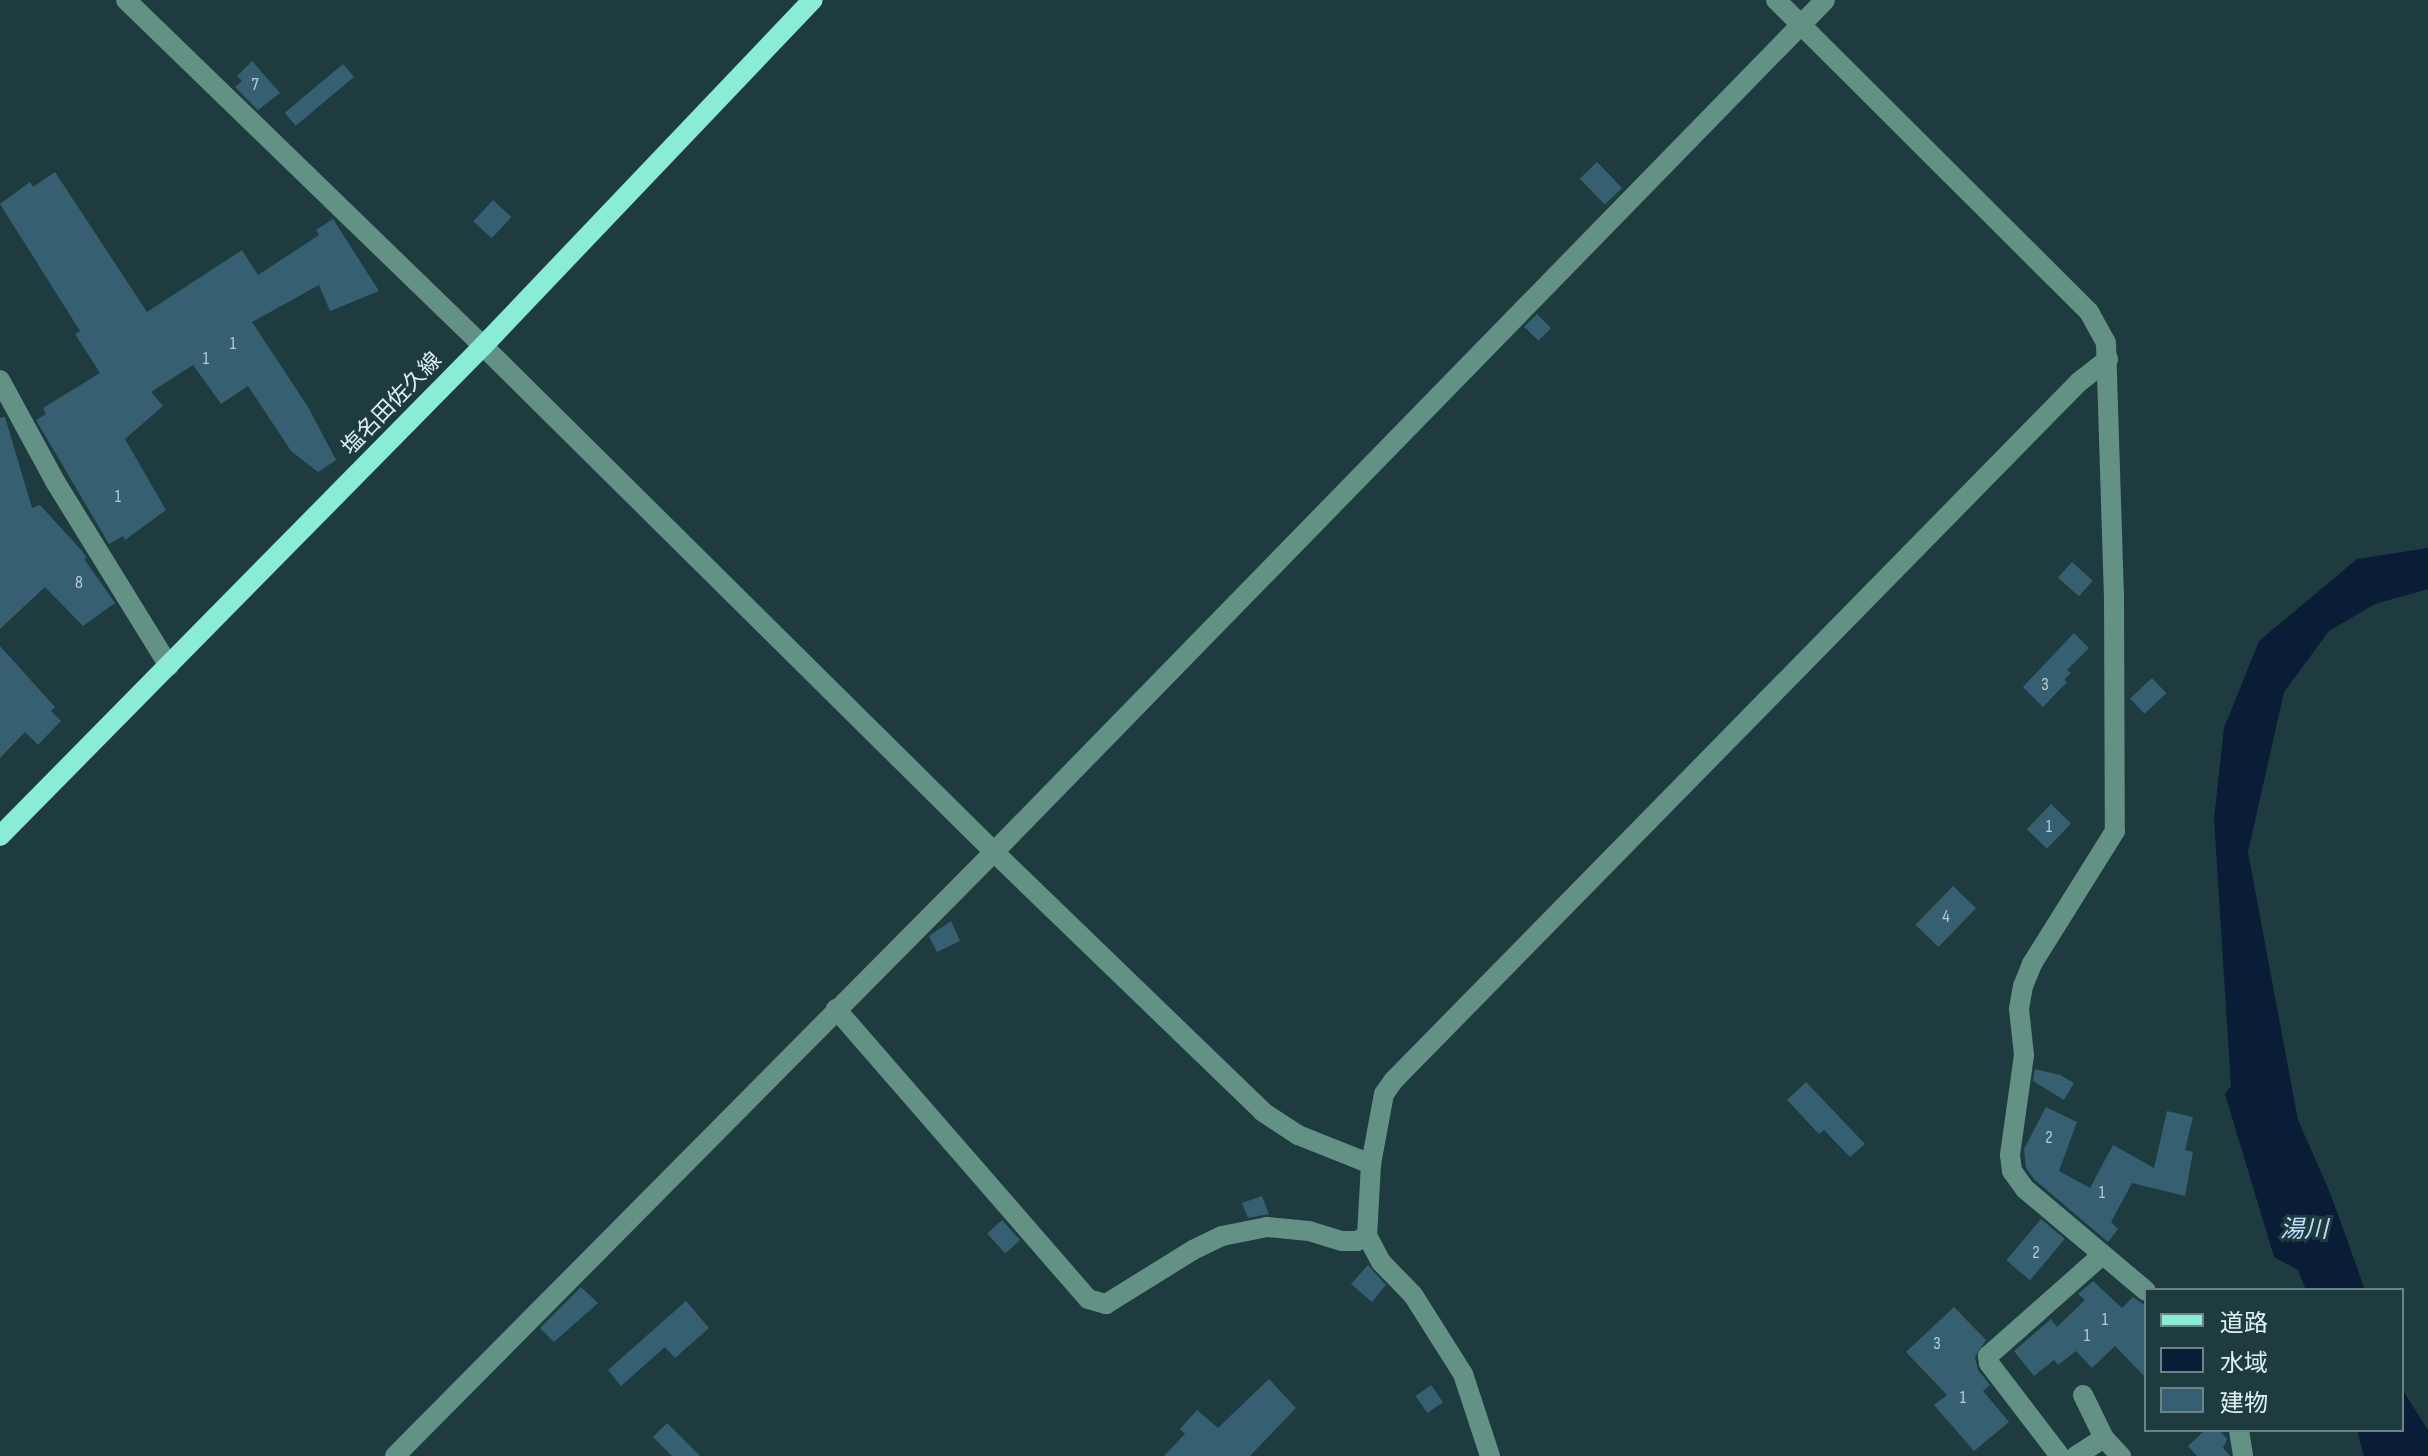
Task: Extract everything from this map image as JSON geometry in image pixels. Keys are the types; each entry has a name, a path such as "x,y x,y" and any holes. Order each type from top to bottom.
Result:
{"main road":[{"name":"塩名田佐久線","path":"0,836 483,346 813,0"}],"street":[{"path":"126,0 1263,1112 1298,1135 1371,1164"},
{"path":"1776,0 2099,324 2108,359 2115,831 2032,964 2023,986 2019,1009 2024,1055 2010,1155 2012,1171 2025,1189 2144,1289"},
{"path":"395,1456 994,852 1825,0"},
{"path":"1490,1456 1463,1374 1413,1295 1381,1262 1367,1236 1371,1164 1380,1107 1393,1081 2079,382 2108,359"},
{"path":"0,380 56,483 169,666"},
{"path":"836,1009 1088,1299 1106,1304 1193,1250 1222,1236 1267,1227 1309,1231 1342,1241 1357,1241 1367,1236"},
{"path":"2060,1456 1989,1363 1988,1356 2102,1255"},
{"path":"2083,1395 2104,1438 2121,1456"},
{"path":"2239,1432 2243,1456"},
{"path":"2076,1456 2104,1438"}],"water":[{"name":"湯川","path":"2428,548 2428,589 2375,604 2329,631 2284,692 2248,852 2298,1120 2331,1195 2364,1288 2305,1288 2298,1270 2274,1257 2225,1094 2231,1086 2214,819 2224,728 2259,641 2357,559"},
{"path":"2404,1392 2428,1430 2428,1456 2364,1456 2358,1432 2404,1432"}],"building":[{"path":"252,61 280,93 258,110 235,87 242,81 237,76"},
{"path":"343,64 354,77 296,126 285,113"},
{"path":"1597,162 1622,188 1605,205 1580,179"},
{"path":"55,172 147,312 242,250 258,275 319,235 316,230 333,219 379,291 330,311 319,285 252,322 308,407 336,460 318,472 291,451 248,386 221,404 193,365 151,392 163,406 125,439 166,510 125,540 123,536 109,544 36,420 46,414 43,408 100,373 75,334 80,331 0,204 30,182 33,187"},
{"path":"493,200 511,217 492,238 473,221"},
{"path":"1537,314 1551,328 1538,341 1524,327"},
{"path":"5,417 32,508 40,505 82,551 87,558 84,559 115,603 83,626 45,587 0,629 0,418"},
{"path":"2072,562 2093,581 2079,596 2058,578"},
{"path":"2074,633 2089,648 2067,670 2071,673 2064,680 2067,682 2043,707 2023,687"},
{"path":"0,646 55,707 51,711 61,721 38,745 25,732 0,758"},
{"path":"2152,678 2166,693 2144,714 2130,698"},
{"path":"2051,804 2071,823 2047,849 2027,829"},
{"path":"1953,886 1976,908 1939,947 1915,925"},
{"path":"951,921 960,941 937,952 929,936"},
{"path":"2035,1069 2060,1075 2074,1083 2064,1100 2033,1081"},
{"path":"1806,1082 1865,1144 1850,1157 1824,1130 1819,1134 1787,1100"},
{"path":"2046,1107 2077,1122 2059,1171 2090,1188 2113,1145 2154,1168 2167,1111 2193,1117 2185,1150 2193,1152 2185,1196 2132,1183 2111,1222 2118,1229 2108,1242 2035,1180 2026,1168 2024,1149"},
{"path":"1262,1196 1269,1214 1248,1218 1242,1203"},
{"path":"2041,1219 2065,1239 2030,1280 2006,1260"},
{"path":"1002,1220 1020,1240 1005,1253 987,1233"},
{"path":"1368,1265 1386,1285 1372,1302 1351,1284"},
{"path":"2093,1281 2122,1308 2133,1297 2144,1305 2144,1376 2115,1346 2092,1368 2076,1351 2058,1365 2054,1360 2034,1376 2014,1351 2051,1319 2057,1327 2085,1300 2078,1294"},
{"path":"581,1287 598,1303 554,1342 540,1328"},
{"path":"686,1301 709,1328 675,1358 665,1347 621,1386 608,1370"},
{"path":"1954,1307 1986,1340 1975,1357 1978,1370 1990,1385 1983,1391 2009,1422 1974,1451 1934,1405 1947,1395 1906,1352"},
{"path":"1269,1379 1296,1408 1250,1456 1164,1456 1185,1434 1180,1429 1197,1410 1218,1428"},
{"path":"1431,1385 1443,1402 1427,1413 1415,1396"},
{"path":"667,1423 700,1456 672,1456 653,1437"},
{"path":"2203,1432 2221,1432 2227,1439 2223,1448 2230,1456 2197,1456 2188,1446"}]}
